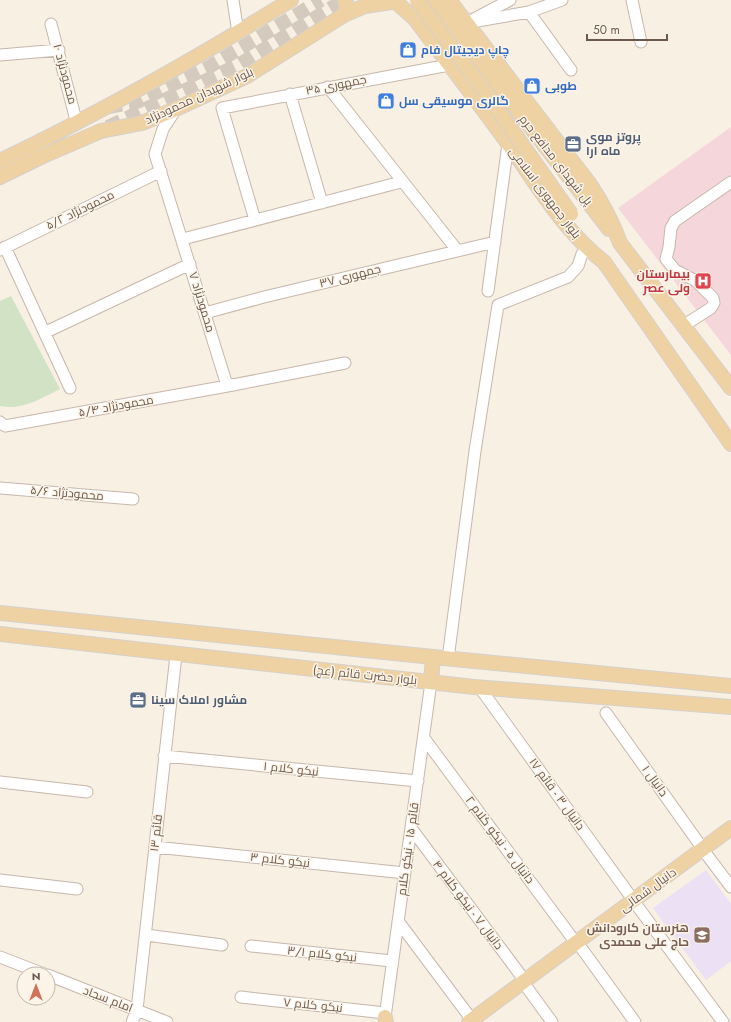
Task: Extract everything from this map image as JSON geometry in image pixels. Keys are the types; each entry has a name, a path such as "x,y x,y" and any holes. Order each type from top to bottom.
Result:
{"main road":[{"path":"0,161 77,124 238,33 291,0"},
{"path":"344,15 347,5 345,0"},
{"name":"بلوار شهیدان محمودنژاد","path":"0,177 43,156 101,131 142,123 247,76 344,15 365,6 391,1 413,0"},
{"name":"پل شهدای مدافع حرم","path":"417,0 482,87 604,262"},
{"path":"414,18 419,8 434,0"},
{"name":"پل شهدای مدافع حرم","path":"434,0 620,243"},
{"path":"449,0 588,183 603,204 613,223 620,243 731,388"},
{"name":"بلوار جمهوری اسلامی","path":"391,1 414,18 508,144 568,228 588,249 604,262 731,444"},
{"name":"بلوار حضرت قائم (عج)","path":"0,613 433,658 731,686"},
{"name":"بلوار حضرت قائم (عج)","path":"0,634 480,688 731,707"},
{"path":"431,682 433,658"},
{"name":"دانیال شمالی","path":"475,1021 705,852 731,828"},
{"name":"دانیال شمالی","path":"705,852 731,838"}],"street":[{"path":"234,0 238,33"},
{"path":"466,23 510,0"},
{"path":"466,23 529,12 562,0"},
{"path":"632,0 641,42"},
{"path":"529,12 571,70"},
{"name":"محمودنژاد ۱۰","path":"51,24 59,50 77,124"},
{"path":"0,55 59,50"},
{"name":"جمهوری ۳۵","path":"255,220 222,108 449,65"},
{"path":"328,87 401,182 457,250"},
{"path":"290,94 322,203"},
{"name":"محمودنژاد ۷","path":"176,109 163,129 155,154 206,313 223,376 226,382 233,385"},
{"path":"488,291 508,144"},
{"name":"محمودنژاد ۵/۲","path":"3,248 160,171"},
{"path":"183,239 401,182"},
{"path":"683,326 711,308 714,303 713,298 696,281 675,270 666,259 671,228 675,221 731,182"},
{"name":"جمهوری ۳۷","path":"206,313 457,250 495,242"},
{"path":"3,248 46,332 70,388"},
{"path":"448,659 476,443 498,305 568,277 578,266 582,254 588,249"},
{"path":"46,332 190,264"},
{"path":"233,385 345,363"},
{"name":"محمودنژاد ۵/۴","path":"0,422 5,426 233,385"},
{"name":"محمودنژاد ۵/۶","path":"0,488 133,499"},
{"name":"قائم ۱۳","path":"132,1022 137,1010 146,936 164,756 176,655"},
{"name":"قائم ۱۵ - نیکو کلام","path":"385,1019 431,682"},
{"name":"دانیال ۳ - قائم ۱۷","path":"480,688 723,1022"},
{"name":"دانیال ۱","path":"606,713 731,887"},
{"name":"دانیال ۵ - نیکو کلام ۲","path":"424,738 635,1022"},
{"name":"نیکو کلام ۱","path":"164,756 418,782"},
{"path":"0,782 87,792"},
{"name":"دانیال ۷ - نیکو کلام ۴","path":"411,828 552,1022"},
{"name":"نیکو کلام ۳","path":"155,847 405,873"},
{"path":"0,880 77,889"},
{"path":"398,921 475,1021"},
{"path":"146,936 222,945"},
{"name":"نیکو کلام ۳/۱","path":"252,946 392,961"},
{"path":"0,957 23,966"},
{"name":"امام سجاد","path":"56,979 167,1022"},
{"name":"نیکو کلام ٧","path":"241,997 385,1019"}],"shaded area":[{"name":"بیمارستان ولی عصر","path":"731,127 731,355 618,208"},
{"name":"هنرستان کارودانش حاج علی محمدی","path":"706,870 731,904 731,961 706,980 653,908"}],"green space":[{"path":"11,296 60,389 39,400 16,407 0,406 0,301"}],"tunnel":[{"path":"108,107 137,102 209,67 321,0"},
{"path":"108,127 240,64 344,0"}],"place":[{"name":"چاپ دیجیتال فام","path":"408,50"},
{"name":"طوبی","path":"532,86"},
{"name":"گالری موسیقی سل","path":"386,101"},
{"name":"پروتز موی ماه ارا","path":"573,144"},
{"name":"بیمارستان ولی عصر","path":"703,281"},
{"name":"مشاور املاک سینا","path":"138,700"},
{"name":"هنرستان کارودانش حاج علی محمدی","path":"702,935"}]}
